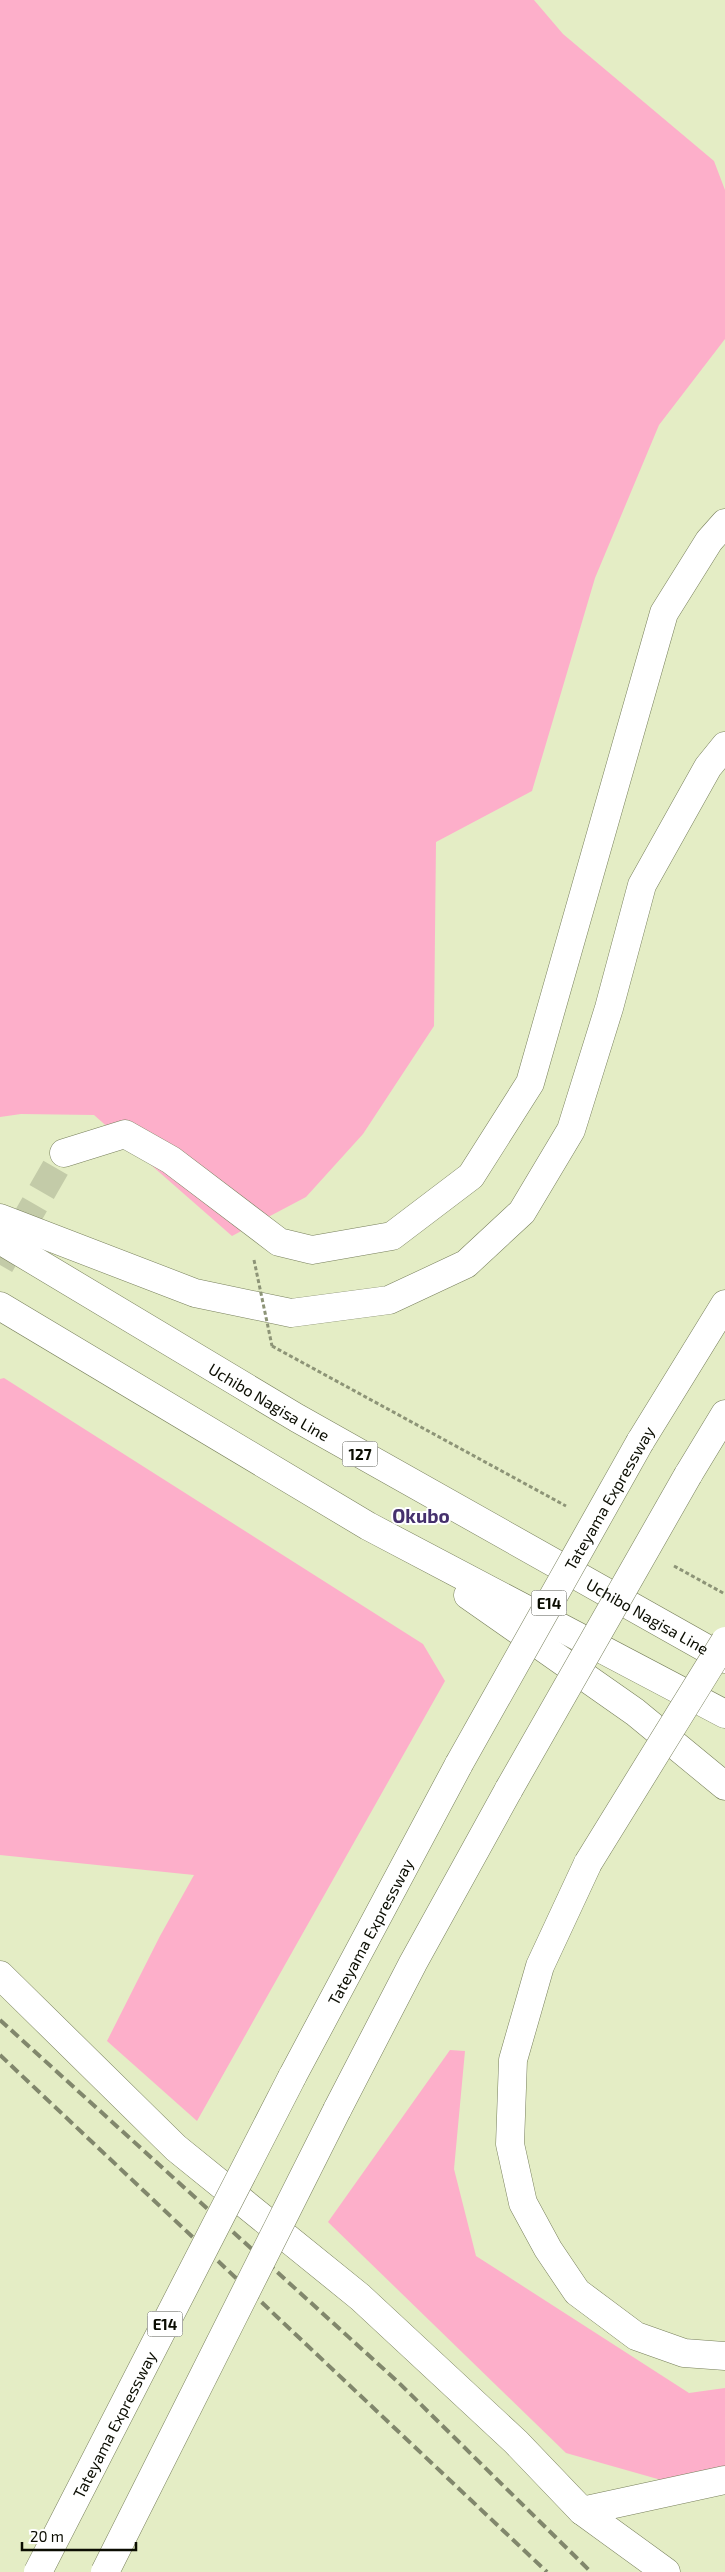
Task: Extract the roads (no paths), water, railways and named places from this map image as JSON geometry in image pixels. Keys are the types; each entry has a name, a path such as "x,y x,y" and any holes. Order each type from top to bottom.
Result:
{"main road":[{"path":"64,1153 125,1134 171,1160 279,1242 312,1250 392,1236 471,1176 530,1083 664,613 709,541 725,523"},
{"path":"0,1218 195,1293 292,1313 389,1300 466,1264 522,1212 571,1130 609,1008 642,885 708,767 725,746"},
{"name":"Uchibo Nagisa Line","path":"0,1240 297,1418 725,1659"},
{"name":"Tateyama Expressway","path":"38,2572 292,2077 459,1764 640,1442 725,1304"},
{"path":"0,1306 368,1526 725,1714"},
{"path":"105,2572 413,1963 509,1789 688,1475 725,1414"},
{"path":"368,1526 635,1712 725,1786"},
{"path":"725,1641 588,1863 540,1966 514,2060 510,2144 523,2203 548,2249 577,2292 636,2336 684,2353 725,2356"},
{"path":"0,1975 176,2148 360,2297 516,2442 582,2511 666,2572"},
{"path":"582,2511 725,2480"}],"tunnel":[{"path":"0,1265 64,1153"}],"railway":[{"path":"0,2020 398,2382 591,2572"},
{"path":"0,2055 547,2572"}],"district":[{"name":"Okubo","path":"421,1515"}]}
